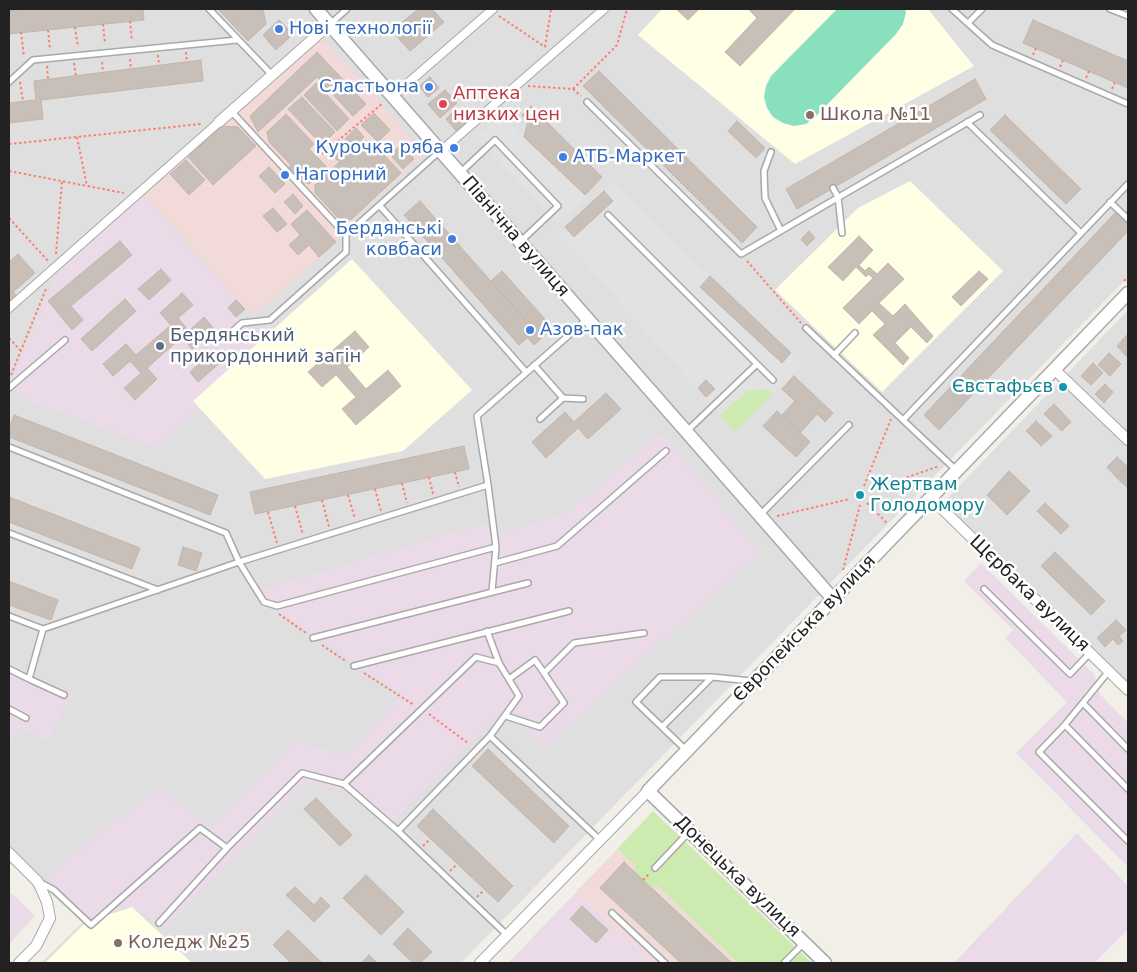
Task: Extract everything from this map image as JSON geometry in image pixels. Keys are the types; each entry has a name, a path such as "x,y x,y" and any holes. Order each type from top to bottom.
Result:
{"street":[{"name":"Північна вулиця","path":"316,9 833,599"},
{"path":"440,151 604,9"},
{"path":"393,96 492,10"},
{"path":"9,308 330,24"},
{"name":"Європейська вулиця","path":"480,963 931,498 953,467 1054,370 1128,293"},
{"path":"1054,370 1126,434"},
{"name":"Щєрбака вулиця","path":"931,498 1128,690"},
{"name":"Донецька вулиця","path":"648,791 825,963"},
{"path":"9,853 38,882 47,902 50,918 36,946 19,963"}],"lane":[{"path":"208,9 272,75"},
{"path":"330,24 347,9"},
{"path":"952,9 992,45 1128,104"},
{"path":"968,23 982,9"},
{"path":"1110,9 1128,16"},
{"path":"9,82 33,60 237,40"},
{"path":"588,102 741,254 980,115"},
{"path":"226,337 242,323 270,320 346,252 346,235 231,111"},
{"path":"967,122 1081,233"},
{"path":"460,173 495,140 558,206 520,242"},
{"path":"346,235 440,151"},
{"path":"771,152 764,171 765,198 781,231"},
{"path":"903,420 1128,184"},
{"path":"833,188 838,197 842,233"},
{"path":"1110,202 1128,219"},
{"path":"380,206 526,372"},
{"path":"608,215 774,380"},
{"path":"492,591 496,546 477,416 586,319"},
{"path":"806,328 953,467"},
{"path":"834,355 855,333"},
{"path":"9,388 65,340"},
{"path":"686,432 757,364"},
{"path":"534,365 563,398"},
{"path":"540,419 563,398 583,399"},
{"path":"759,515 849,425"},
{"path":"9,447 226,533 239,562 264,602 277,606 496,546"},
{"path":"494,563 556,546 666,451"},
{"path":"9,616 43,629 239,562 488,485"},
{"path":"9,533 158,590"},
{"path":"312,638 528,583"},
{"path":"984,589 1070,674 1090,653"},
{"path":"354,666 570,611"},
{"path":"29,679 43,629"},
{"path":"398,831 490,736 519,696 499,663 487,631"},
{"path":"544,673 574,643 644,633"},
{"path":"344,784 476,657 499,663"},
{"path":"506,716 540,726 564,703 535,660 509,679"},
{"path":"9,669 64,695"},
{"path":"1109,671 1065,725 1039,752 1128,842"},
{"path":"686,751 636,702 660,677 712,677 754,681"},
{"path":"662,727 712,677"},
{"path":"1082,704 1128,749"},
{"path":"9,709 26,718"},
{"path":"1065,725 1128,790"},
{"path":"490,736 600,840"},
{"path":"159,923 227,848 302,773 344,784 398,831 508,935"},
{"path":"38,882 54,890 90,925 200,828 227,848"},
{"path":"655,868 689,831"},
{"path":"612,913 665,963"},
{"path":"784,963 804,943"}],"path":[{"path":"544,47 551,9"},
{"path":"573,89 617,45 627,9"},
{"path":"492,10 553,52"},
{"path":"130,21 133,50"},
{"path":"103,24 103,72"},
{"path":"76,27 76,76"},
{"path":"48,30 48,79"},
{"path":"21,32 25,67"},
{"path":"19,73 23,102"},
{"path":"515,86 573,89 588,102"},
{"path":"322,154 374,109 393,96"},
{"path":"9,144 218,122"},
{"path":"77,137 87,186"},
{"path":"9,172 136,195"},
{"path":"9,380 54,267 62,181"},
{"path":"9,218 54,267"},
{"path":"741,254 771,291 806,328"},
{"path":"9,338 20,351"},
{"path":"864,486 894,412"},
{"path":"868,491 953,467"},
{"path":"455,472 461,494"},
{"path":"429,477 435,502"},
{"path":"402,483 409,510"},
{"path":"375,489 383,518"},
{"path":"348,495 357,526"},
{"path":"773,516 850,499"},
{"path":"322,500 331,534"},
{"path":"867,503 888,524"},
{"path":"295,506 305,542"},
{"path":"843,570 860,506"},
{"path":"268,512 279,550"},
{"path":"264,602 312,638 422,709 476,750"}],"shaded area":[{"path":"9,9 1128,9 1128,277 461,963 41,963 84,921 9,847"},
{"name":"Школа №11","path":"662,9 928,9 974,66 795,164 638,35"},
{"name":"Нагорний","path":"321,36 425,154 341,231 340,239 253,316 144,195"},
{"path":"501,115 587,197 557,224 476,137"},
{"path":"910,181 1003,271 882,392 775,290 858,208"},
{"path":"613,183 803,365 773,394 768,389 747,391 720,415 559,234"},
{"path":"143,196 245,309 237,317 259,342 194,401 200,408 156,448 25,399 10,383 59,270"},
{"path":"352,259 472,390 403,451 265,479 193,401"},
{"path":"1128,310 1128,686 942,504"},
{"path":"661,433 760,552 546,747 503,710 388,827 343,791 306,781 166,929 132,906 89,918 46,876 158,788 211,827 296,742 345,755 402,695 272,607 260,590 482,524 503,532 567,512"},
{"path":"981,563 1094,674 1100,694 1128,723 1128,867 1016,753 1067,702 1005,638 1013,630 964,581"},
{"path":"9,664 73,694 47,741 21,728 9,749"},
{"path":"1077,833 1128,886 1128,929 1095,963 954,963"},
{"path":"617,849 635,866 651,888 657,886 738,963 653,963 577,891"},
{"path":"9,891 35,916 9,944"},
{"path":"577,891 653,963 508,963"},
{"name":"Коледж №25","path":"132,907 192,963 45,963 86,922"}],"green space":[{"path":"837,9 905,9 906,12 903,24 896,34 815,117 806,124 794,126 783,123 773,117 767,108 764,97 766,86 771,76"},
{"path":"768,389 773,394 735,432 720,415 747,391"},
{"path":"653,811 812,963 738,963 657,886 651,888 635,873 635,866 617,849"}],"building":[{"path":"28,9 143,9 144,20 9,34 9,11"},
{"path":"218,9 263,9 266,24 248,41"},
{"path":"418,9 432,9 444,22 410,51 392,31"},
{"path":"676,9 699,9 688,20"},
{"path":"748,9 795,9 740,66 725,52 757,18"},
{"path":"279,20 293,34 276,50 263,35"},
{"path":"1033,20 1128,61 1128,88 1023,43"},
{"path":"317,52 366,104 353,116 317,77 258,132 250,116"},
{"path":"201,60 203,81 41,100 43,119 9,123 9,103 36,100 34,81"},
{"path":"599,71 757,227 742,243 583,86"},
{"name":"Сластьона","path":"430,77 439,88 428,97 419,86"},
{"path":"975,79 986,99 797,209 786,189"},
{"path":"316,83 349,119 337,131 304,95"},
{"name":"Аптека низких цен","path":"445,90 457,103 440,118 428,104"},
{"path":"302,97 335,132 322,145 288,109"},
{"name":"АТБ-Маркет","path":"531,106 602,177 585,195 524,137 528,121 522,115"},
{"path":"456,109 467,122 456,131 446,119"},
{"path":"374,113 390,130 378,142 361,125"},
{"path":"286,114 314,144 309,149 327,167 309,184 299,181 287,169 291,165 269,142 267,132"},
{"path":"1005,115 1081,189 1066,204 990,130"},
{"path":"737,121 765,148 756,158 728,131"},
{"path":"222,126 238,127 256,146 213,185 188,157"},
{"path":"356,128 364,137 353,148 345,139"},
{"path":"342,140 351,149 338,161 330,152"},
{"path":"361,141 371,141 401,173 352,219 340,220 315,193 315,185"},
{"path":"398,148 406,149 414,159 403,169 393,158 392,153"},
{"path":"186,160 205,180 189,195 170,174"},
{"path":"269,167 285,184 275,193 259,176"},
{"path":"604,191 613,201 574,237 565,227"},
{"path":"293,194 303,206 295,214 284,202"},
{"path":"420,201 535,331 519,345 404,215"},
{"path":"273,208 287,224 277,232 263,216"},
{"path":"307,210 336,242 319,257 309,245 298,255 289,245 300,235 291,224"},
{"path":"1115,213 1128,225 1128,231 939,430 924,415"},
{"path":"809,231 815,238 807,246 801,239"},
{"path":"859,236 873,250 859,265 865,271 869,267 877,274 888,263 904,279 879,303 893,316 905,304 933,336 927,343 911,327 895,343 909,358 903,365 873,335 885,324 872,311 859,324 843,308 873,278 868,274 866,277 856,267 843,281 828,267"},
{"path":"120,241 132,255 71,306 83,320 72,330 48,301"},
{"path":"18,254 35,273 13,292 17,296 9,304 9,262"},
{"path":"161,269 171,280 149,300 138,289"},
{"path":"502,271 553,328 534,345 527,337 535,331 491,281"},
{"path":"979,271 988,279 961,306 952,297"},
{"path":"710,276 791,353 782,363 700,287"},
{"path":"182,293 193,305 178,318 189,331 204,317 214,329 192,349 182,337 147,368 157,379 135,400 124,388 141,373 130,361 113,376 103,364 126,344 136,355 171,325 160,313"},
{"path":"125,299 136,311 92,351 81,339"},
{"path":"236,300 245,309 236,317 228,308"},
{"path":"355,331 369,347 347,367 366,389 388,370 401,386 356,425 342,409 356,397 336,375 322,387 308,372"},
{"path":"1128,334 1128,354 1126,356 1117,346"},
{"path":"215,350 223,360 198,382 190,372"},
{"path":"1109,353 1121,364 1110,376 1098,365"},
{"path":"1093,363 1103,373 1091,385 1081,376"},
{"path":"794,376 833,413 825,422 817,414 800,433 782,415 795,401 782,389"},
{"path":"706,380 715,389 706,397 698,388"},
{"path":"1105,384 1113,392 1104,403 1095,394"},
{"path":"606,393 621,409 588,439 578,428 546,458 532,442 565,412 574,422"},
{"path":"1054,404 1071,422 1062,431 1044,414"},
{"path":"777,411 810,442 796,457 763,426"},
{"path":"14,415 218,495 210,515 9,437 9,428"},
{"path":"1036,421 1052,436 1041,446 1026,431"},
{"path":"464,446 469,469 255,514 250,492"},
{"path":"1117,457 1128,467 1117,478 1107,467"},
{"path":"1128,467 1128,488 1117,478"},
{"path":"1009,471 1030,491 1007,515 987,495"},
{"path":"9,497 140,548 132,569 9,522"},
{"path":"1045,503 1069,526 1061,534 1037,511"},
{"path":"183,547 202,553 196,571 178,565"},
{"path":"1055,552 1105,601 1091,615 1041,566"},
{"path":"9,581 58,600 51,620 9,605"},
{"path":"1116,620 1126,630 1119,636 1123,641 1118,645 1113,639 1105,647 1097,638"},
{"path":"488,749 569,826 554,843 472,766"},
{"path":"316,798 352,835 340,846 304,809"},
{"path":"433,809 513,886 498,902 417,826"},
{"path":"624,862 732,963 681,963 600,888"},
{"path":"366,875 404,912 381,935 343,898"},
{"path":"295,887 314,905 321,897 330,906 314,922 286,895"},
{"path":"582,906 608,930 596,943 570,919"},
{"path":"408,928 432,952 420,963 413,963 393,944"},
{"path":"288,930 322,963 291,963 273,945"},
{"path":"369,955 377,963 361,963"}],"place":[{"name":"Нові технології","path":"279,29"},
{"name":"Сластьона","path":"429,87"},
{"name":"Аптека низких цен","path":"443,104"},
{"name":"Школа №11","path":"810,115"},
{"name":"Курочка ряба","path":"454,148"},
{"name":"АТБ-Маркет","path":"563,157"},
{"name":"Нагорний","path":"285,175"},
{"name":"Бердянські ковбаси","path":"452,239"},
{"name":"Азов-пак","path":"530,330"},
{"name":"Бердянський прикордонний загін","path":"160,346"},
{"name":"Євстафьєв","path":"1063,387"},
{"name":"Жертвам Голодомору","path":"860,495"},
{"name":"Коледж №25","path":"118,943"}]}
